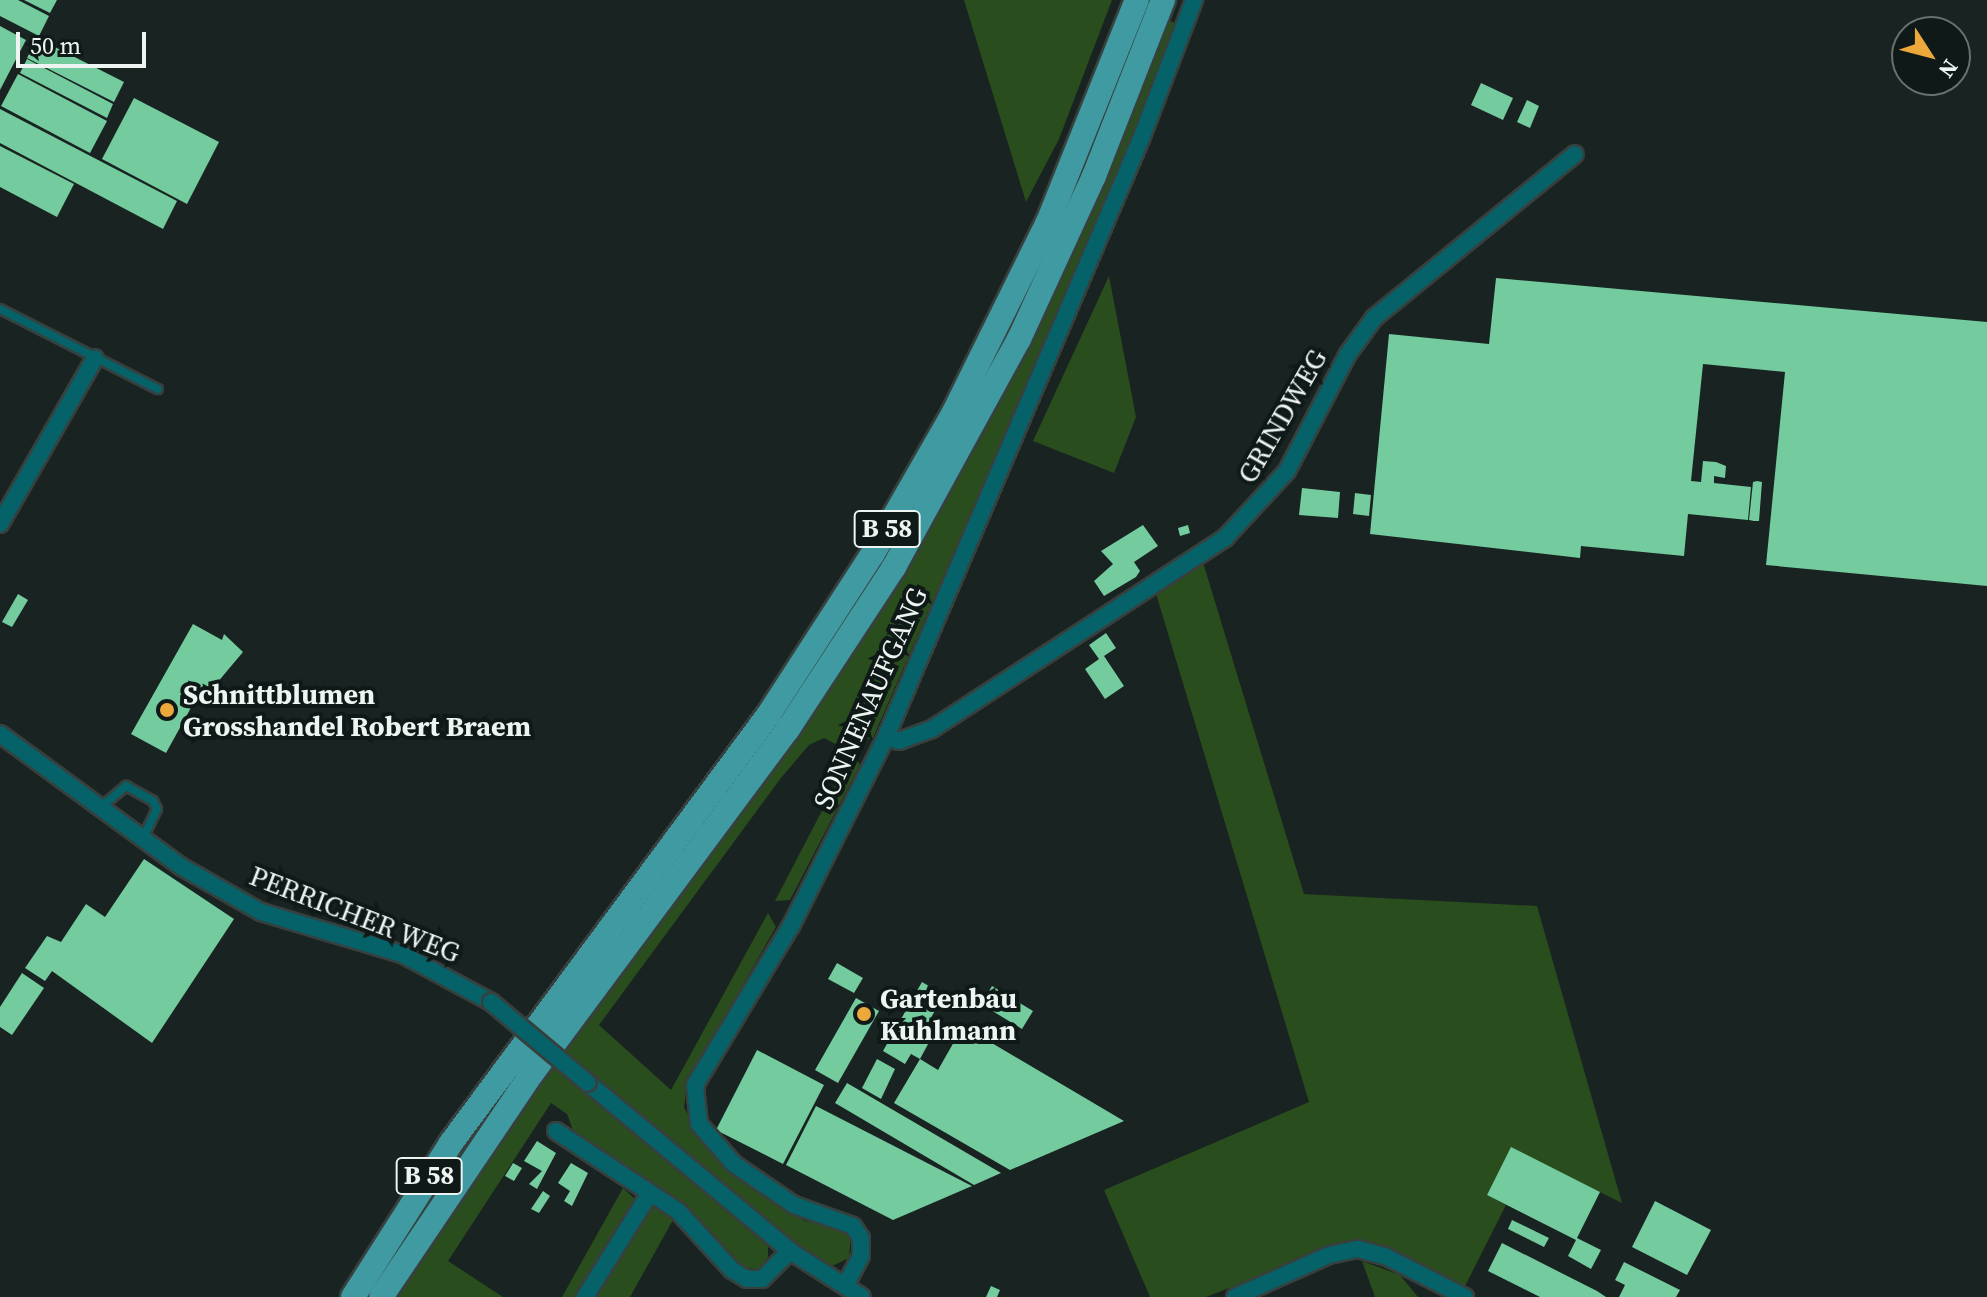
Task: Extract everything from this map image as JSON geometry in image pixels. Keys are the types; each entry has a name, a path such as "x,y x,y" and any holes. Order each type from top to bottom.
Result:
{"main road":[{"name":"B 58","path":"353,1297 451,1143 769,714 872,555 953,414 1035,249 1137,0"},
{"name":"B 58","path":"381,1297 533,1072 788,729 894,567 974,426 1046,284 1094,176 1163,0"}],"street":[{"name":"SONNENAUFGANG","path":"845,1286 861,1256 861,1238 853,1226 821,1217 764,1188 710,1140 694,1104 695,1085 791,926 886,737 1141,139 1194,0"},
{"name":"GRINDWEG","path":"886,737 899,741 932,729 1225,538 1287,471 1342,365 1374,318 1575,154"},
{"path":"0,524 95,358"},
{"name":"PERRICHER WEG","path":"0,734 143,838 261,912 402,954 491,1002 790,1251 862,1297"},
{"path":"556,1131 648,1196 678,1211 732,1270 747,1279 762,1279 790,1251"},
{"path":"585,1297 648,1196"},
{"path":"1235,1297 1329,1255 1358,1249 1385,1256 1465,1297"}],"lane":[{"path":"0,309 158,389"},
{"path":"101,807 126,786 144,794 157,809 143,838"}],"green space":[{"path":"964,0 1112,0 1059,139 1026,202"},
{"path":"1168,20 1177,24 1094,230 873,738 857,741 852,752 860,765 790,900 775,901 852,753 824,738 809,745 781,778 599,1025 671,1090 768,913 776,927 688,1081 684,1107 701,1141 753,1190 805,1221 836,1227 851,1237 849,1258 828,1268 797,1248 564,1050 722,840 890,598 982,436 1059,285"},
{"path":"1109,276 1136,417 1114,473 1033,441"},
{"path":"1202,559 1304,894 1537,906 1622,1203 1511,1148 1487,1195 1506,1205 1464,1288 1387,1249 1327,1250 1206,1297 1150,1297 1104,1190 1309,1102 1154,587"},
{"path":"552,1065 768,1246 768,1257 758,1270 737,1265 694,1217 577,1141 567,1114 551,1103 448,1261 503,1297 395,1297"},
{"path":"623,1188 637,1201 581,1297 562,1297"},
{"path":"653,1198 678,1211 630,1297 592,1297"},
{"path":"1362,1261 1400,1275 1418,1297 1375,1297"}],"building":[{"path":"0,0 18,0 49,16 39,36 0,16"},
{"path":"24,0 57,0 50,13"},
{"path":"0,26 26,40 0,90"},
{"path":"37,38 124,82 114,102 27,58"},
{"path":"27,59 113,104 107,118 20,73"},
{"path":"18,74 107,121 90,153 1,106"},
{"path":"1481,83 1513,98 1503,120 1471,105"},
{"path":"134,98 219,142 187,204 102,159"},
{"path":"1527,100 1539,106 1530,128 1517,122"},
{"path":"0,109 177,201 163,229 0,143"},
{"path":"0,146 74,184 57,217 0,187"},
{"path":"1496,278 1987,322 1987,586 1766,565 1785,372 1703,364 1691,481 1701,482 1703,461 1726,466 1725,478 1714,476 1714,483 1751,487 1748,520 1688,514 1684,556 1581,546 1580,558 1370,534 1389,334 1489,344"},
{"path":"1753,482 1762,482 1759,521 1754,521 1749,520"},
{"path":"1302,488 1340,492 1338,518 1299,515"},
{"path":"1355,493 1371,495 1369,516 1353,514"},
{"path":"1143,525 1158,546 1134,562 1140,571 1136,577 1104,596 1094,581 1113,564 1101,551"},
{"path":"1188,525 1190,533 1180,536 1178,528"},
{"path":"18,594 28,600 12,627 2,622"},
{"path":"193,624 222,640 224,634 243,652 211,690 203,686 166,753 131,734"},
{"path":"1106,633 1116,648 1104,656 1124,686 1105,699 1085,669 1099,659 1089,645"},
{"path":"144,859 234,919 152,1043 52,971 45,981 25,968 47,936 61,942 86,904 105,917"},
{"path":"837,963 863,978 854,993 828,979"},
{"path":"22,973 44,988 12,1035 0,1027 0,1007"},
{"path":"922,982 944,995 925,1028 934,1033 920,1059 911,1054 905,1064 883,1051"},
{"path":"992,986 1033,1011 1022,1029 981,1004"},
{"path":"856,998 879,1011 838,1083 815,1070"},
{"path":"963,1026 1124,1121 1010,1170 894,1103 920,1059 938,1070"},
{"path":"757,1050 824,1085 783,1164 716,1130"},
{"path":"877,1059 895,1069 881,1099 862,1088"},
{"path":"847,1083 1001,1173 974,1185 835,1103"},
{"path":"816,1106 972,1186 893,1220 786,1165"},
{"path":"537,1141 556,1153 537,1189 529,1184 542,1171 524,1161"},
{"path":"1511,1147 1600,1192 1577,1238 1601,1250 1591,1269 1568,1256 1576,1240 1487,1195"},
{"path":"513,1163 522,1168 514,1181 505,1176"},
{"path":"571,1163 588,1173 572,1206 564,1201 570,1191 558,1183"},
{"path":"543,1191 550,1196 539,1213 531,1209"},
{"path":"1655,1201 1711,1230 1687,1275 1632,1247"},
{"path":"1512,1220 1549,1238 1544,1247 1508,1229"},
{"path":"1502,1243 1606,1297 1540,1297 1488,1271"},
{"path":"1624,1262 1680,1290 1676,1297 1619,1297 1625,1285 1615,1280"},
{"path":"991,1286 1000,1290 997,1297 986,1297"}],"place":[{"name":"Schnittblumen Grosshandel Robert Braem","path":"167,710"},
{"name":"Gartenbau Kuhlmann","path":"864,1014"}]}
